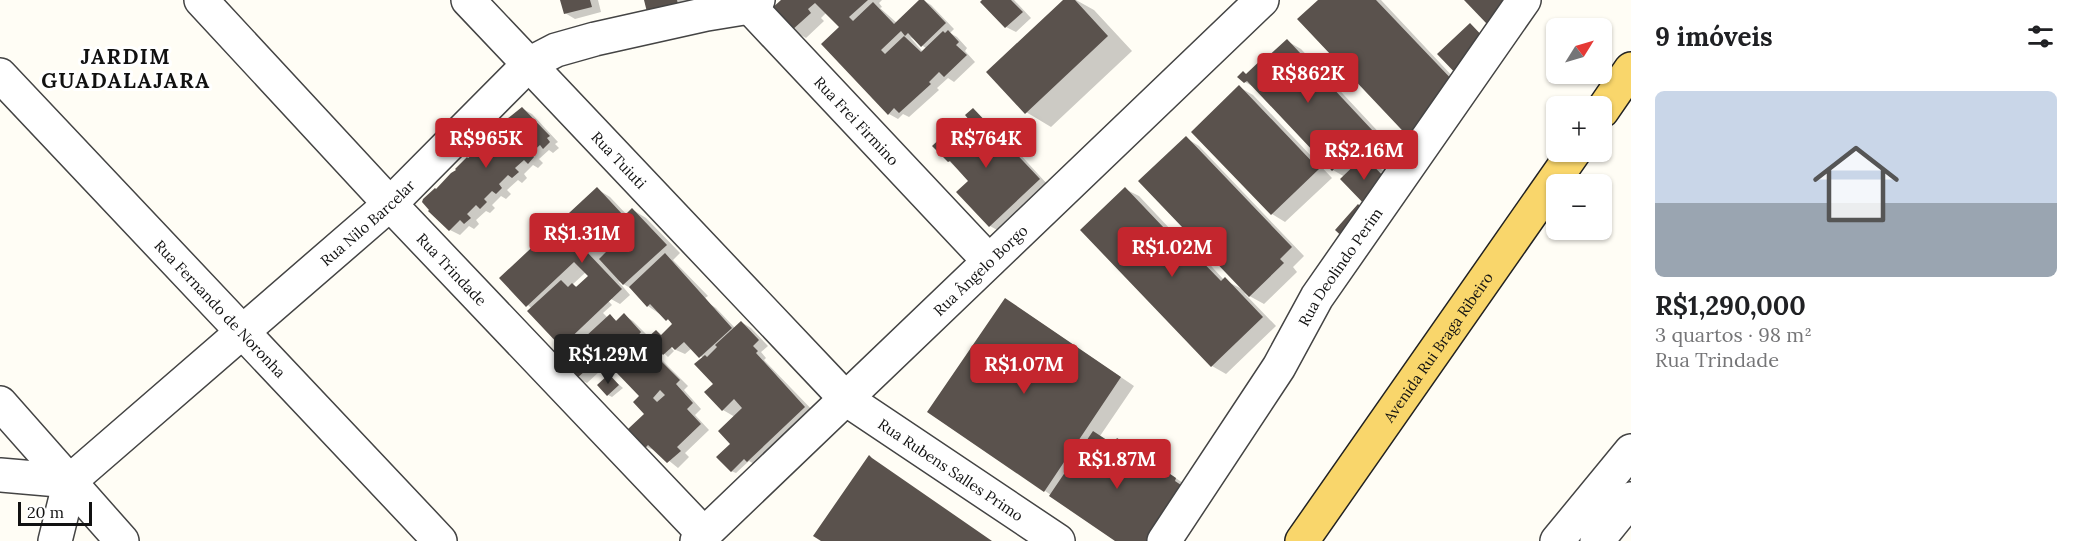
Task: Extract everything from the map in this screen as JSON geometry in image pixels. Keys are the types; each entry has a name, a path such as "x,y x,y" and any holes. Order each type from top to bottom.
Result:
{"main road":[{"path":"1612,97 1631,69"},
{"name":"Avenida Rui Braga Ribeiro","path":"1302,541 1567,162"}],"street":[{"name":"Rua Trindade","path":"201,0 701,538"},
{"name":"Rua Tuiuti","path":"468,0 846,399"},
{"name":"Rua Ângelo Borgo","path":"701,538 1262,0"},
{"name":"Rua Deolindo Perim","path":"1164,541 1279,367 1317,297 1524,0"},
{"name":"Rua Nilo Barcelar","path":"70,481 390,204 529,64 556,50 594,39 754,4"},
{"name":"Rua Frei Firmino","path":"754,4 989,261"},
{"name":"Rua Fernando de Noronha","path":"0,75 440,541"},
{"name":"Rua Rubens Salles Primo","path":"846,399 1058,541"},
{"path":"0,403 122,541"},
{"path":"1557,541 1631,451"},
{"path":"0,475 70,481"},
{"path":"55,541 70,481"},
{"path":"1597,541 1631,500"}],"building":[{"path":"560,0 590,0 592,7 564,14"},
{"path":"644,0 677,0 678,4 647,12"},
{"path":"781,0 868,0 849,17 853,21 873,2 894,24 919,0 924,0 946,23 921,47 908,33 905,36 901,31 881,50 885,54 904,36 921,52 943,31 945,33 948,30 959,42 956,45 967,55 944,77 939,72 929,82 931,84 899,113 894,108 888,115 821,44 839,27 815,3 808,9 811,13 791,31 771,9"},
{"path":"982,0 1011,0 1023,12 1005,28 980,2"},
{"path":"1063,0 1075,0 1108,36 1025,114 986,72"},
{"path":"1318,0 1376,0 1458,86 1416,145 1297,19"},
{"path":"1464,0 1512,0 1487,24"},
{"path":"1470,23 1489,43 1462,80 1437,54"},
{"path":"1287,39 1373,131 1332,171 1247,81 1244,83 1237,77 1243,71 1246,74"},
{"path":"1239,85 1319,169 1271,215 1191,132"},
{"path":"522,107 550,136 547,138 550,142 543,149 540,145 531,153 534,157 528,164 524,160 515,168 519,172 512,178 508,175 499,184 502,188 496,194 492,191 484,199 487,202 480,209 476,205 467,214 471,218 464,224 460,220 449,231 428,211 422,202 423,199 456,170 467,157 472,155 470,154 482,143 484,144 499,127 504,125 502,123"},
{"path":"973,108 991,127 987,130 1003,147 1007,144 1040,179 989,227 956,192 968,181 932,146 946,133 952,139 970,121 965,115"},
{"path":"1186,136 1292,247 1280,259 1284,263 1249,297 1138,181"},
{"path":"1364,156 1386,179 1368,208 1340,179"},
{"path":"597,187 624,216 632,208 667,245 623,285 599,259 606,252 597,242 586,251 622,289 561,347 527,311 561,280 568,287 572,283 576,287 588,276 574,262 526,307 499,278"},
{"path":"1125,187 1185,250 1188,247 1221,281 1225,277 1263,317 1211,367 1080,230"},
{"path":"1358,204 1367,214 1348,242 1335,230"},
{"path":"665,253 732,328 699,358 684,342 675,350 672,347 663,355 647,338 656,330 661,335 672,324 668,319 666,321 650,304 647,307 629,287"},
{"path":"1005,298 1121,377 1044,492 927,412"},
{"path":"624,313 641,332 637,337 680,380 676,384 693,403 687,409 701,424 677,447 681,451 667,463 648,445 645,448 628,429 644,414 633,402 639,396 614,370 621,363 625,367 633,360 616,343 576,379 566,368 573,361 565,352 583,335 585,337 610,314 616,321","holes":["660,390 665,395 657,402 653,398"]},
{"path":"741,321 759,340 753,346 758,351 756,353 805,407 747,462 744,459 731,472 716,457 730,444 718,431 742,408 734,399 722,411 704,392 713,384 694,364 705,355 707,357 717,347 715,345"},
{"path":"609,374 619,385 607,396 597,385"},
{"path":"1093,431 1113,444 1117,438 1176,478 1175,481 1184,487 1148,541 1115,541 1049,496"},
{"path":"869,455 992,541 821,541 813,536"}],"district":[{"name":"JARDIM GUADALAJARA","path":"126,68"}]}
